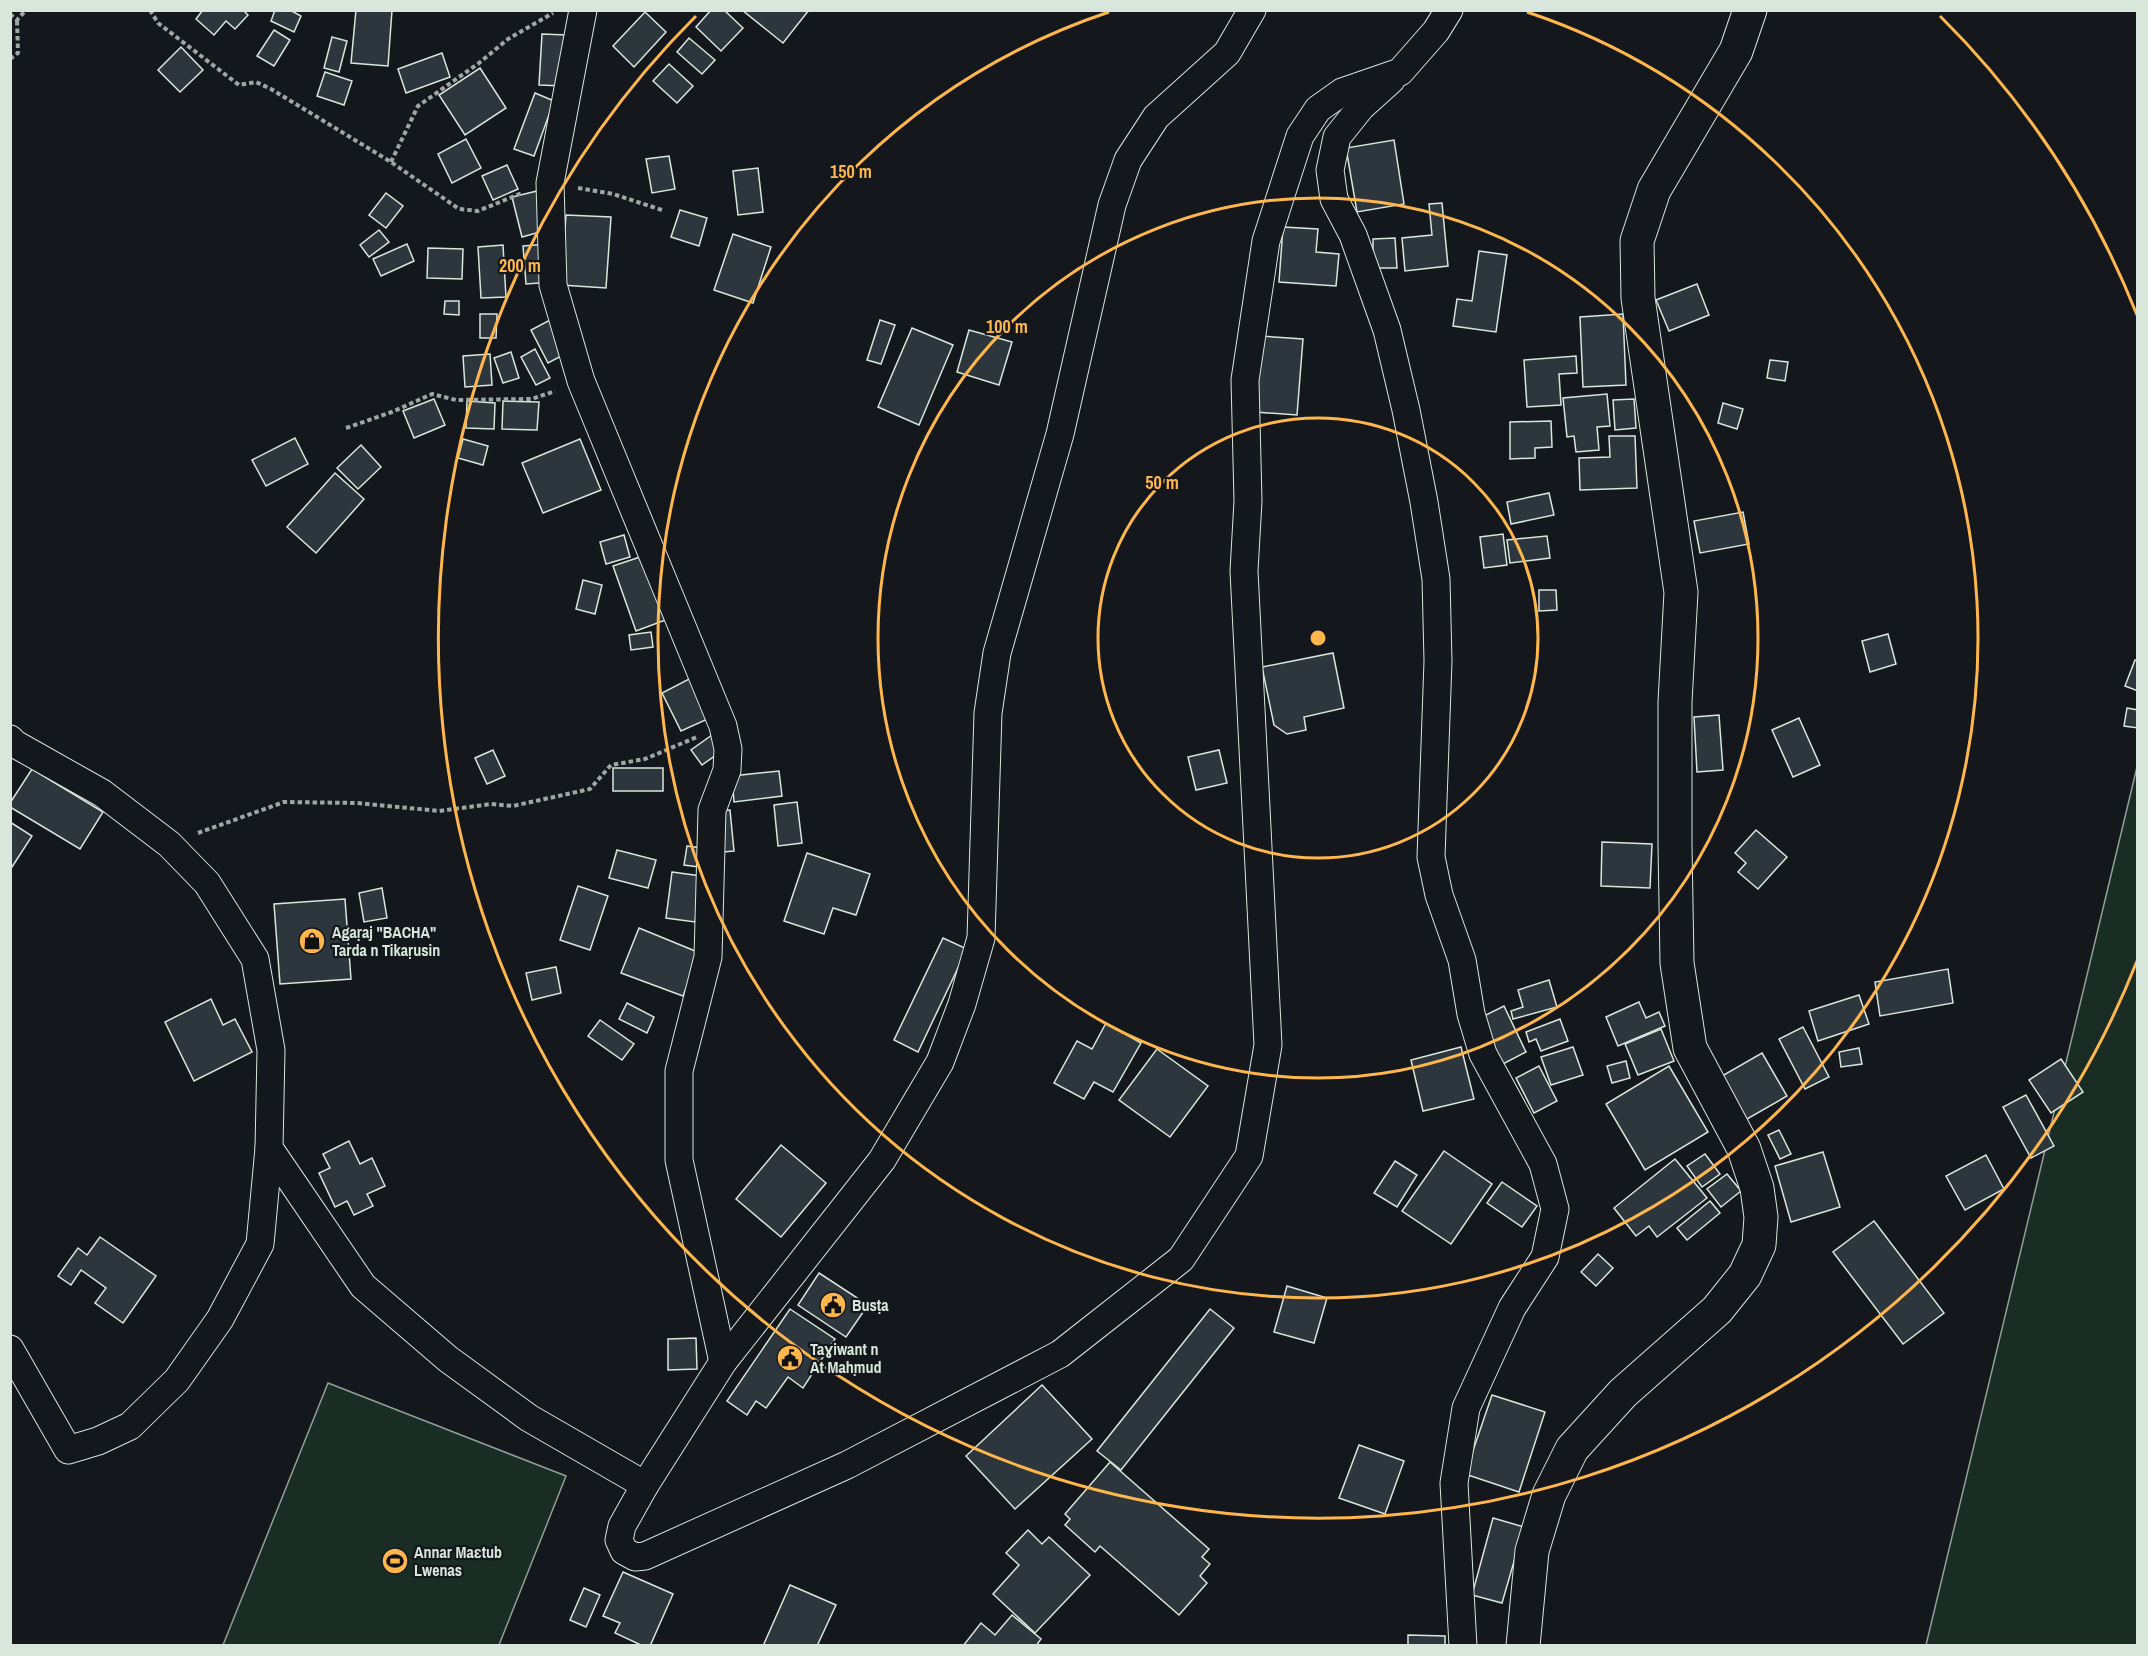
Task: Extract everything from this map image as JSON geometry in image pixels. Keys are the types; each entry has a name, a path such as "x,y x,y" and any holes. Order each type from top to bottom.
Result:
{"street":[{"path":"583,10 550,183 553,285 580,381 723,726 728,749 727,770 712,810 708,957 679,1071 679,1160 723,1362"},
{"path":"1252,10 1227,53 1156,117 1128,160 1112,205 1060,434 996,653 988,713 981,938 962,1004 940,1062 882,1160 723,1362 645,1485 622,1526 619,1540 624,1551 635,1557 645,1556 847,1465 1060,1354 1181,1259 1249,1156 1268,1045 1244,571 1248,501 1245,380 1266,241 1300,136 1318,109 1342,92 1400,72"},
{"path":"1449,10 1436,31 1400,72 1361,107 1337,137 1330,170 1334,199 1353,235 1387,330 1406,410 1436,579 1438,661 1431,857 1439,895 1462,960 1471,1014 1483,1054 1543,1164 1555,1209 1545,1257 1512,1308 1466,1408 1454,1483 1463,1646"},
{"path":"1523,1646 1532,1551 1549,1496 1572,1449 1623,1393 1717,1310 1745,1275 1759,1245 1761,1217 1757,1188 1744,1149 1690,1048 1677,963 1676,702 1681,592 1638,298 1637,241 1654,190 1736,51 1750,10"},
{"path":"10,739 102,793 169,844 207,883 255,959 271,1050 269,1148 260,1244 220,1319 177,1380 130,1426 98,1441 68,1450 10,1349"},
{"path":"269,1148 363,1286 448,1359 529,1418 645,1485"}],"path":[{"path":"10,59 18,53 17,20 26,10"},
{"path":"150,10 158,23 239,85 256,82 271,89 391,162 459,208 478,212 512,196 550,183 613,194 662,210"},
{"path":"391,162 418,106 479,63 508,39 556,10"},
{"path":"10,14 17,20"},
{"path":"346,428 392,412 432,394 456,400 532,399 580,381"},
{"path":"169,844 284,802 357,803 439,811 491,804 513,806 590,789 611,765 645,759 723,726"}],"green space":[{"path":"2137,767 2137,1645 1926,1645"},
{"name":"Annar Maɛtub Lwenas","path":"328,1383 566,1476 499,1645 223,1645"}],"building":[{"path":"203,10 243,10 248,15 235,29 226,21 214,35 196,19"},
{"path":"275,10 290,10 301,16 294,32 271,21"},
{"path":"356,10 392,10 388,66 351,63"},
{"path":"711,10 724,10 743,28 721,51 696,27"},
{"path":"742,10 809,10 783,43"},
{"path":"645,12 666,32 634,67 613,46"},
{"path":"274,30 290,40 274,66 257,56"},
{"path":"542,34 567,35 564,86 539,85"},
{"path":"332,37 347,41 339,72 324,68"},
{"path":"689,38 715,60 702,74 677,52"},
{"path":"181,47 203,70 180,92 158,70"},
{"path":"442,53 450,77 406,93 398,69"},
{"path":"669,64 693,86 677,103 653,81"},
{"path":"480,68 506,108 465,135 439,95"},
{"path":"325,72 352,81 344,105 317,96"},
{"path":"535,93 554,101 534,156 514,149"},
{"path":"466,139 481,168 452,183 438,154"},
{"path":"1394,140 1404,204 1357,212 1346,148"},
{"path":"669,156 675,189 652,193 646,159"},
{"path":"507,165 518,189 493,200 482,176"},
{"path":"758,168 763,212 738,215 733,171"},
{"path":"537,191 547,230 522,237 512,197"},
{"path":"386,193 403,206 386,228 369,215"},
{"path":"1442,203 1448,266 1405,271 1402,238 1432,235 1429,204"},
{"path":"680,210 707,218 699,246 671,237"},
{"path":"566,215 611,217 606,288 561,285"},
{"path":"1283,227 1318,229 1316,252 1339,254 1336,286 1279,282"},
{"path":"379,230 389,242 369,257 360,245"},
{"path":"733,234 771,247 753,303 714,290"},
{"path":"1395,238 1397,268 1373,268 1373,239"},
{"path":"407,244 414,261 381,276 373,259"},
{"path":"548,244 552,282 526,284 523,246"},
{"path":"503,245 506,297 481,298 478,247"},
{"path":"428,248 463,249 462,279 427,278"},
{"path":"1479,251 1507,255 1496,332 1453,326 1457,299 1472,301"},
{"path":"1697,284 1709,315 1669,331 1656,300"},
{"path":"445,301 459,301 459,315 444,314"},
{"path":"480,314 497,314 496,338 480,338"},
{"path":"1623,314 1626,385 1583,387 1580,317"},
{"path":"550,320 567,353 548,363 531,330"},
{"path":"880,320 895,325 881,364 867,360"},
{"path":"912,328 953,345 919,425 878,407"},
{"path":"969,330 1012,342 999,385 957,372"},
{"path":"1260,336 1303,339 1297,415 1255,412"},
{"path":"535,349 550,378 536,385 521,357"},
{"path":"511,352 519,378 503,383 494,358"},
{"path":"490,354 492,385 465,387 463,356"},
{"path":"1576,356 1577,373 1559,374 1561,405 1527,407 1524,360"},
{"path":"1770,360 1788,362 1785,381 1767,378"},
{"path":"1607,394 1610,426 1597,427 1599,450 1576,452 1574,436 1567,437 1563,398"},
{"path":"434,399 445,425 414,438 403,411"},
{"path":"1634,399 1636,428 1615,430 1613,400"},
{"path":"467,401 495,403 494,429 466,428"},
{"path":"503,401 539,402 537,430 502,429"},
{"path":"1723,403 1743,409 1737,429 1718,423"},
{"path":"1551,421 1552,447 1535,448 1535,458 1510,459 1510,422"},
{"path":"1609,436 1635,436 1637,488 1580,490 1579,458 1610,457"},
{"path":"295,438 308,464 266,486 252,460"},
{"path":"463,439 488,446 483,465 458,458"},
{"path":"580,439 601,490 543,513 522,463"},
{"path":"361,445 381,467 358,489 337,468"},
{"path":"335,473 364,499 316,553 287,527"},
{"path":"1549,493 1554,515 1511,524 1507,502"},
{"path":"1743,512 1749,544 1700,553 1694,521"},
{"path":"1503,534 1507,565 1484,568 1480,537"},
{"path":"624,535 630,557 606,564 600,542"},
{"path":"1547,536 1550,558 1510,563 1507,540"},
{"path":"646,555 668,619 636,631 613,566"},
{"path":"583,580 602,585 595,614 576,609"},
{"path":"1539,590 1556,590 1557,610 1539,611"},
{"path":"651,632 653,647 631,650 629,635"},
{"path":"1888,634 1896,664 1870,672 1862,641"},
{"path":"1333,653 1344,708 1304,717 1306,730 1287,734 1274,725 1262,667"},
{"path":"2135,660 2138,661 2138,691 2125,686"},
{"path":"691,678 710,718 681,731 662,693"},
{"path":"2127,708 2138,710 2138,728 2124,726"},
{"path":"1719,715 1723,770 1697,772 1694,717"},
{"path":"1799,718 1820,765 1793,777 1772,730"},
{"path":"712,735 723,750 702,765 691,750"},
{"path":"493,750 505,776 487,784 475,758"},
{"path":"1219,750 1227,783 1196,790 1188,757"},
{"path":"613,768 663,768 663,791 613,791"},
{"path":"32,769 103,812 80,849 10,807 10,803"},
{"path":"779,771 782,796 734,802 732,776"},
{"path":"797,802 802,843 778,846 774,805"},
{"path":"730,810 734,851 723,852 719,811"},
{"path":"10,822 32,836 12,867 10,866"},
{"path":"1756,830 1787,857 1758,889 1738,872 1746,863 1735,853"},
{"path":"1602,842 1652,844 1650,888 1601,886"},
{"path":"687,846 702,848 699,867 684,865"},
{"path":"617,850 656,860 648,888 609,878"},
{"path":"807,853 870,874 856,915 833,908 824,934 784,921"},
{"path":"672,872 701,876 695,922 666,918"},
{"path":"578,886 608,896 590,950 560,940"},
{"path":"382,888 387,918 364,922 359,893"},
{"name":"Agaṛaj \"BACHA\" Tarda n Tikaṛusin","path":"345,899 351,979 280,984 274,904"},
{"path":"639,928 700,953 683,996 621,973"},
{"path":"943,938 967,949 918,1052 894,1040"},
{"path":"556,967 561,993 532,1000 526,973"},
{"path":"1948,969 1953,1003 1880,1016 1875,982"},
{"path":"1549,980 1557,1007 1513,1019 1511,1011 1523,1007 1518,990"},
{"path":"1859,995 1869,1024 1818,1041 1809,1011"},
{"path":"211,999 223,1025 235,1019 252,1052 194,1081 165,1022"},
{"path":"1639,1002 1646,1018 1659,1012 1665,1026 1618,1046 1606,1017"},
{"path":"627,1003 654,1017 647,1033 619,1019"},
{"path":"1504,1006 1526,1052 1501,1065 1478,1019"},
{"path":"1560,1019 1568,1041 1541,1051 1536,1039 1529,1042 1526,1032"},
{"path":"600,1020 634,1044 622,1060 588,1036"},
{"path":"1106,1023 1141,1043 1113,1092 1094,1082 1084,1099 1054,1083 1077,1041 1092,1049"},
{"path":"1803,1027 1829,1077 1805,1089 1779,1039"},
{"path":"1661,1029 1674,1061 1638,1075 1625,1044"},
{"path":"1461,1047 1474,1099 1423,1111 1411,1060"},
{"path":"1573,1047 1583,1075 1551,1085 1541,1057"},
{"path":"1859,1048 1862,1064 1841,1067 1839,1052"},
{"path":"1157,1049 1208,1086 1170,1137 1119,1100"},
{"path":"1762,1053 1787,1096 1740,1123 1715,1080"},
{"path":"2061,1059 2083,1092 2051,1113 2029,1080"},
{"path":"1626,1061 1630,1078 1612,1083 1607,1066"},
{"path":"1539,1066 1557,1101 1534,1113 1516,1078"},
{"path":"1669,1066 1708,1132 1645,1170 1606,1104"},
{"path":"2026,1095 2054,1146 2031,1158 2003,1107"},
{"path":"1779,1130 1791,1154 1780,1159 1768,1135"},
{"path":"349,1141 360,1164 372,1158 385,1186 367,1194 373,1206 354,1215 347,1201 335,1207 319,1173 330,1168 323,1154"},
{"path":"781,1145 826,1183 781,1237 736,1199"},
{"path":"1444,1151 1492,1184 1451,1244 1402,1211"},
{"path":"1823,1152 1840,1207 1791,1222 1775,1166"},
{"path":"1705,1154 1720,1174 1702,1187 1687,1166"},
{"path":"1986,1155 2004,1189 1965,1210 1946,1176"},
{"path":"1675,1159 1707,1198 1657,1237 1649,1226 1636,1236 1614,1208"},
{"path":"1395,1161 1417,1175 1397,1207 1374,1193"},
{"path":"1727,1174 1741,1191 1721,1207 1707,1189"},
{"path":"1502,1182 1537,1206 1522,1227 1487,1203"},
{"path":"1710,1201 1720,1213 1687,1240 1677,1228"},
{"path":"1874,1221 1944,1313 1903,1344 1833,1252"},
{"path":"100,1237 156,1276 123,1323 95,1303 106,1288 81,1270 71,1285 58,1276 78,1248 87,1255"},
{"path":"1598,1254 1613,1268 1596,1286 1581,1272"},
{"name":"Busṭa","path":"819,1273 868,1305 846,1337 798,1305"},
{"path":"1287,1286 1327,1298 1314,1343 1274,1332"},
{"name":"Taɣiwant n At Maḥmud","path":"790,1309 835,1339 803,1388 788,1377 766,1408 756,1401 747,1415 727,1401"},
{"path":"1210,1309 1234,1328 1121,1470 1097,1451"},
{"path":"696,1338 697,1369 668,1370 668,1339"},
{"path":"1042,1385 1092,1439 1015,1509 966,1456"},
{"path":"1492,1395 1545,1412 1519,1492 1465,1474"},
{"path":"1359,1445 1404,1461 1385,1514 1339,1498"},
{"path":"1110,1462 1209,1549 1202,1557 1210,1564 1200,1576 1207,1583 1179,1615 1100,1546 1095,1552 1065,1525 1070,1519 1065,1514"},
{"path":"1493,1518 1524,1527 1502,1603 1472,1595"},
{"path":"1028,1530 1042,1544 1049,1537 1090,1575 1035,1633 993,1594 1019,1565 1006,1553"},
{"path":"623,1572 673,1594 650,1646 643,1646 615,1633 620,1623 603,1616"},
{"path":"790,1585 836,1605 817,1646 763,1646"},
{"path":"584,1588 600,1595 586,1627 570,1620"},
{"path":"1012,1615 1041,1639 1036,1646 963,1646 981,1623 995,1635"},
{"path":"1408,1635 1445,1636 1445,1646 1408,1646"}],"place":[{"name":"Agaṛaj \"BACHA\" Tarda n Tikaṛusin","path":"312,941"},
{"name":"Busṭa","path":"833,1305"},
{"name":"Taɣiwant n At Maḥmud","path":"790,1358"},
{"name":"Annar Maɛtub Lwenas","path":"395,1561"}]}
